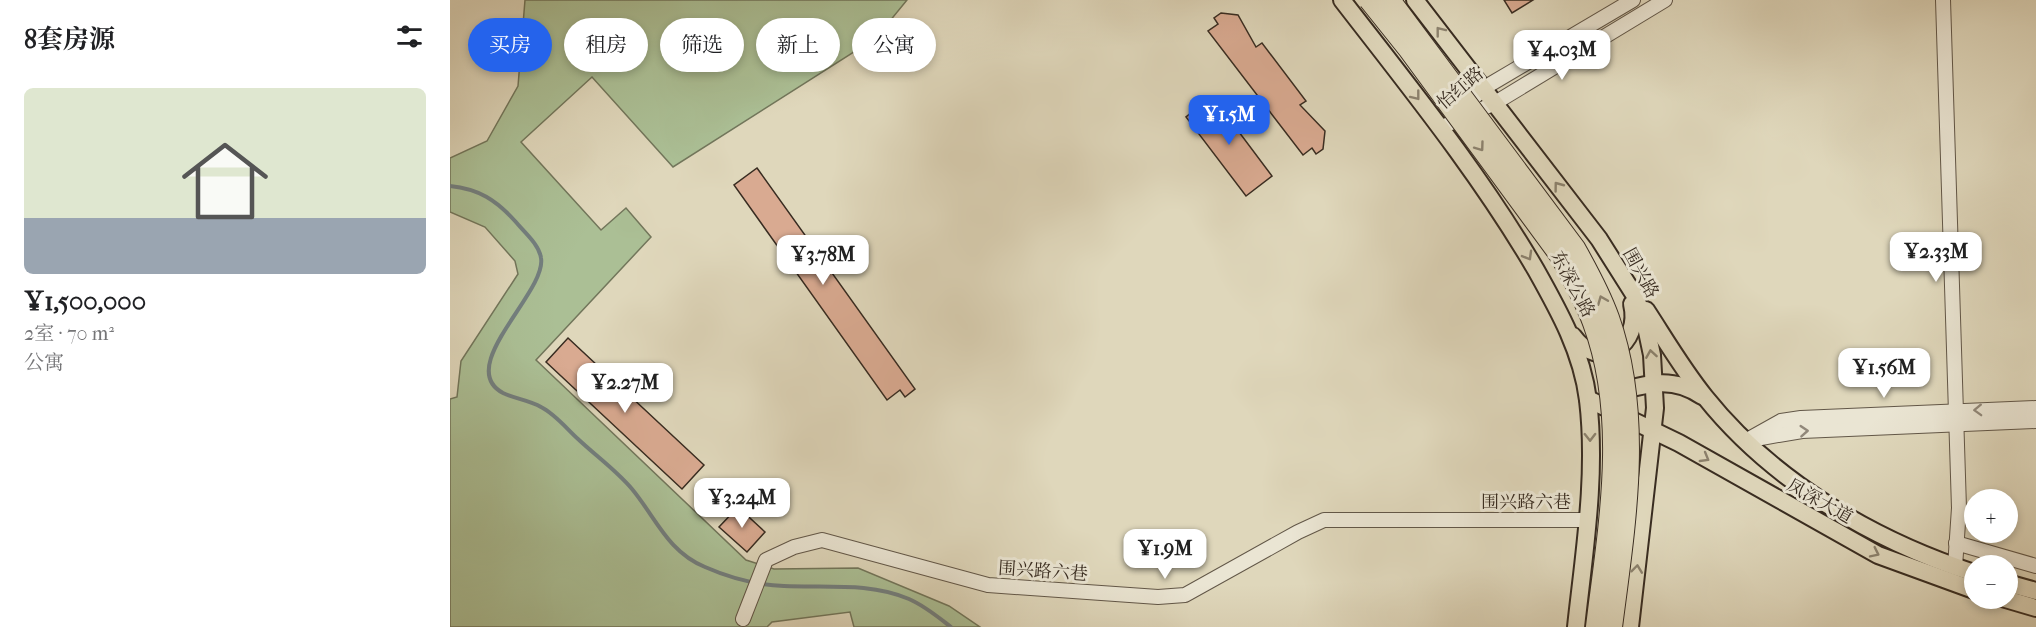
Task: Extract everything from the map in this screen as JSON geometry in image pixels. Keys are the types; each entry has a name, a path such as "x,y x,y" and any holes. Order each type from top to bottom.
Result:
{"highway":[{"name":"东深公路","path":"1369,0 1409,50 1561,257 1582,294 1594,325 1609,387 1612,426 1609,514 1596,627"},
{"name":"东深公路","path":"1390,0 1575,248 1610,319 1626,385 1629,426 1626,516 1612,627"}],"main road":[{"path":"1342,0 1507,220 1569,331 1581,363 1588,399 1590,438 1587,520 1576,627"},
{"name":"围兴路","path":"1415,0 1599,239 1635,296 1645,322 1652,355 1654,382 1653,431 1630,627"},
{"path":"1569,331 1585,348 1596,353 1619,348 1628,340 1633,330 1633,305 1618,270"},
{"path":"1618,270 1706,398"},
{"path":"1588,399 1654,382 1681,384 1706,398"},
{"name":"凤深大道","path":"1706,398 1784,474 1819,499 1866,527 1964,570"},
{"name":"凤深大道","path":"1588,399 1653,431 1878,555 1964,586"},
{"path":"2018,586 2036,591"},
{"path":"2018,603 2036,608"}],"street":[{"name":"怡红路","path":"1440,128 1484,88 1633,0"},
{"name":"怡红路","path":"1440,128 1495,103 1665,0"},
{"path":"1943,0 1959,508 1955,567"},
{"path":"1747,440 1802,431 1956,418 2036,408"},
{"path":"1956,418 2036,421"},
{"name":"围兴路六巷","path":"745,613 765,560 794,547 822,540 988,585 1158,597 1185,595 1324,520 1587,520"},
{"path":"1956,543 2036,566"}],"green space":[{"path":"525,0 907,0 892,18 852,18 852,53 840,61 840,18 756,18 756,72 822,72 673,167 592,77 521,142 601,230 626,208 651,237 536,360 746,560 774,569 858,568 949,606 980,627 854,627 850,612 772,622 767,627 450,627 450,399 457,397 461,361 518,274 515,261 485,227 450,212 450,158 487,141 518,86 519,72 552,72 552,18 524,18"}],"building":[{"path":"1504,0 1533,0 1512,13"},
{"path":"1221,13 1238,15 1256,47 1262,43 1306,101 1300,105 1325,131 1323,149 1316,154 1312,148 1303,155 1208,31 1218,24 1214,18"},
{"path":"1212,96 1272,176 1246,196 1186,117"},
{"path":"757,168 915,389 905,397 900,390 887,400 734,185"},
{"path":"568,338 704,465 682,489 546,362"},
{"path":"738,507 765,532 747,552 719,527"}],"waterway":[{"path":"450,186 478,193 501,207 531,238 540,253 539,272 531,290 495,348 489,366 491,381 503,393 546,410 613,469 641,500 681,553 714,571 753,582 784,586 863,588 894,594 920,605 951,627"}]}
